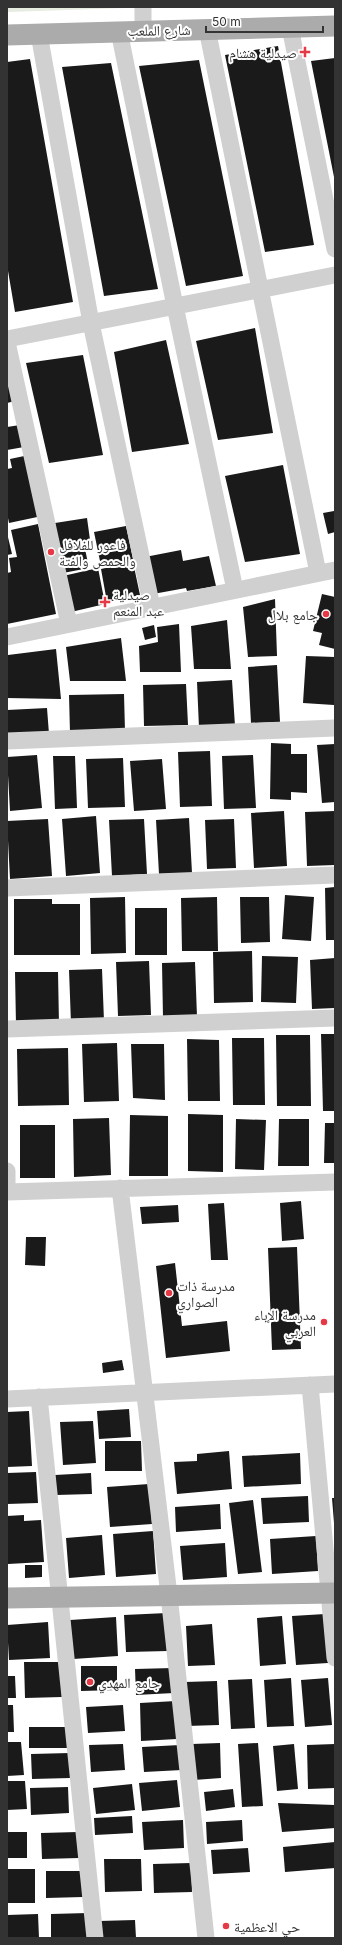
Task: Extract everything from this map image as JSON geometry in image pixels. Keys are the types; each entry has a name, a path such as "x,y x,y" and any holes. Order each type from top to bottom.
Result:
{"main road":[{"name":"شارع الملعب","path":"7,35 335,26"},
{"path":"7,1598 332,1593"}],"street":[{"path":"143,7 143,31"},
{"path":"290,27 335,249"},
{"path":"207,29 318,573"},
{"path":"119,32 235,590"},
{"path":"39,34 91,323 152,607"},
{"path":"68,624 7,340 335,275"},
{"path":"7,636 335,570"},
{"path":"7,741 335,728"},
{"path":"7,888 335,875"},
{"path":"7,1030 335,1018"},
{"path":"7,1171 7,1192 335,1182"},
{"path":"120,1188 169,1595 206,1938"},
{"path":"7,1399 335,1384"},
{"path":"310,1385 332,1593 335,1658"},
{"path":"39,1398 95,1938"}],"shaded area":[{"path":"7,7 126,7 126,8 7,12"}],"building":[{"path":"278,46 314,245 265,252 225,55"},
{"path":"335,58 335,177 334,177 311,61"},
{"path":"30,59 73,302 15,312 7,265 7,62"},
{"path":"199,60 243,276 186,286 139,66"},
{"path":"111,63 158,289 104,296 62,67"},
{"path":"255,328 273,433 218,440 196,341"},
{"path":"166,340 189,444 132,452 114,352"},
{"path":"83,355 103,455 49,463 26,363"},
{"path":"7,367 15,401 7,403"},
{"path":"20,425 24,447 7,450 7,427"},
{"path":"29,455 42,516 9,523 7,513 7,469 12,468 10,459"},
{"path":"283,465 300,554 245,562 225,476"},
{"path":"334,511 335,532 328,534 323,513"},
{"path":"87,518 91,547 60,552 55,523"},
{"path":"38,524 56,614 7,624 7,573 11,572 9,558 17,557 11,530"},
{"path":"126,526 133,559 101,566 94,532"},
{"path":"7,533 12,554 7,555"},
{"path":"85,549 89,568 63,573 59,554"},
{"path":"181,550 183,561 209,556 216,586 187,591 186,588 153,594 145,557"},
{"path":"133,562 140,595 107,602 101,569"},
{"path":"98,568 105,604 71,612 63,576"},
{"name":"جامع بلال","path":"322,594 335,597 335,649 319,645 322,633 313,631"},
{"path":"275,599 277,656 248,657 243,607"},
{"path":"227,620 231,669 194,669 191,626"},
{"path":"179,624 181,672 140,672 139,646 158,642 157,627"},
{"path":"154,625 156,637 145,640 142,628"},
{"path":"121,638 126,681 70,681 66,647"},
{"path":"56,649 61,699 7,698 8,655"},
{"path":"306,656 335,657 334,705 303,703"},
{"path":"277,665 280,722 251,723 248,667"},
{"path":"232,680 235,726 199,728 197,682"},
{"path":"186,684 188,725 144,726 143,685"},
{"path":"124,694 125,731 70,733 69,695"},
{"path":"47,708 49,734 7,737 7,710"},
{"path":"271,743 291,744 291,754 307,754 307,793 291,792 291,800 270,799"},
{"path":"335,744 335,802 322,803 317,745"},
{"path":"210,751 212,806 180,807 178,752"},
{"path":"37,755 42,808 10,811 7,757"},
{"path":"253,755 256,808 224,809 222,756"},
{"path":"53,756 75,756 77,808 55,809"},
{"path":"123,758 125,807 88,808 86,759"},
{"path":"162,759 166,809 134,811 130,761"},
{"path":"284,811 287,866 254,868 251,813"},
{"path":"335,811 335,865 307,866 305,812"},
{"path":"96,816 100,873 66,876 62,819"},
{"path":"189,818 192,873 159,874 156,820"},
{"path":"48,819 52,876 10,879 7,821"},
{"path":"144,819 147,874 112,876 109,820"},
{"path":"234,819 236,868 207,869 205,820"},
{"path":"335,887 335,940 326,940 325,888"},
{"path":"285,895 314,897 311,941 282,939"},
{"path":"125,897 126,953 91,954 90,898"},
{"path":"217,897 218,951 182,951 181,898"},
{"path":"240,897 269,897 270,942 241,943"},
{"path":"14,899 52,899 52,904 80,904 80,955 14,955"},
{"path":"135,908 167,908 167,955 135,955"},
{"path":"252,951 253,1002 214,1003 213,952"},
{"path":"262,956 298,957 296,1003 261,1002"},
{"path":"335,958 335,1008 312,1009 310,960"},
{"path":"149,961 151,1015 118,1016 116,962"},
{"path":"195,962 197,1017 163,1018 162,963"},
{"path":"102,969 104,1021 71,1023 69,970"},
{"path":"15,972 58,972 59,1024 16,1025"},
{"path":"321,1034 335,1034 335,1111 323,1111"},
{"path":"276,1035 310,1035 311,1106 277,1106"},
{"path":"232,1038 264,1038 265,1105 233,1105"},
{"path":"187,1039 219,1040 220,1101 188,1101"},
{"path":"117,1043 119,1101 84,1102 82,1044"},
{"path":"131,1044 164,1044 165,1100 133,1098"},
{"path":"68,1048 69,1105 18,1106 17,1049"},
{"path":"188,1114 223,1115 223,1172 188,1171"},
{"path":"130,1115 168,1116 168,1176 129,1176"},
{"path":"109,1118 111,1175 74,1177 73,1119"},
{"path":"236,1119 266,1120 264,1170 235,1169"},
{"path":"279,1119 309,1119 309,1166 278,1166"},
{"path":"325,1123 335,1123 335,1163 324,1163"},
{"path":"20,1125 55,1125 55,1178 20,1178"},
{"path":"301,1201 304,1239 282,1241 280,1203"},
{"path":"224,1203 228,1260 211,1260 208,1204"},
{"path":"178,1205 179,1222 142,1224 140,1207"},
{"path":"26,1237 46,1237 45,1266 25,1265"},
{"path":"297,1247 301,1349 272,1350 268,1248"},
{"name":"مدرسة ذات الصواري","path":"175,1263 182,1326 227,1321 230,1351 166,1358 156,1266"},
{"path":"122,1360 124,1370 103,1373 102,1363"},
{"path":"129,1409 131,1437 99,1439 97,1411"},
{"path":"29,1411 32,1466 7,1467 7,1412"},
{"path":"93,1421 96,1463 63,1465 60,1422"},
{"path":"105,1441 141,1441 142,1471 105,1471"},
{"path":"229,1451 232,1489 177,1494 174,1462 197,1461 197,1454"},
{"path":"300,1453 301,1484 244,1487 242,1456"},
{"path":"36,1472 38,1503 7,1504 7,1473"},
{"path":"91,1473 92,1494 56,1495 55,1475"},
{"path":"149,1484 152,1524 110,1527 107,1487"},
{"path":"308,1496 309,1522 263,1524 261,1498"},
{"path":"332,1498 335,1498 335,1523 334,1523"},
{"path":"253,1500 262,1572 238,1574 229,1503"},
{"path":"220,1504 221,1529 176,1532 175,1507"},
{"path":"24,1515 24,1521 41,1520 44,1562 8,1564 7,1516"},
{"path":"153,1531 156,1574 116,1577 113,1534"},
{"path":"102,1535 105,1575 69,1578 66,1538"},
{"path":"316,1536 318,1571 272,1574 270,1539"},
{"path":"225,1543 227,1577 183,1580 180,1546"},
{"path":"25,1565 42,1565 42,1577 25,1578"},
{"path":"167,1613 168,1651 126,1652 124,1615"},
{"path":"325,1614 328,1663 296,1665 292,1616"},
{"path":"282,1616 286,1664 260,1666 257,1618"},
{"path":"116,1617 118,1656 73,1659 70,1620"},
{"path":"48,1622 50,1658 9,1660 7,1625"},
{"path":"212,1624 215,1665 188,1666 186,1626"},
{"path":"24,1662 61,1662 62,1697 25,1698"},
{"path":"81,1666 117,1666 117,1690 81,1691"},
{"path":"173,1668 174,1693 136,1695 135,1669"},
{"path":"7,1676 15,1676 16,1698 7,1698"},
{"path":"291,1678 294,1726 267,1727 264,1680"},
{"path":"328,1678 332,1725 305,1727 301,1680"},
{"path":"252,1679 255,1728 231,1729 228,1680"},
{"path":"217,1681 219,1725 186,1726 185,1682"},
{"path":"176,1701 177,1739 141,1741 140,1703"},
{"path":"7,1705 13,1705 14,1732 7,1732"},
{"path":"123,1705 125,1731 88,1733 86,1707"},
{"path":"29,1727 67,1727 67,1748 29,1748"},
{"path":"7,1742 21,1742 24,1775 7,1776"},
{"path":"220,1743 221,1778 194,1780 192,1744"},
{"path":"258,1743 263,1806 242,1807 238,1744"},
{"path":"123,1744 125,1770 91,1772 89,1745"},
{"path":"294,1744 298,1789 277,1791 273,1746"},
{"path":"335,1744 335,1788 308,1789 307,1745"},
{"path":"180,1745 182,1770 144,1772 142,1747"},
{"path":"70,1753 70,1778 32,1779 31,1754"},
{"path":"177,1780 180,1807 142,1811 139,1783"},
{"path":"7,1781 25,1781 27,1809 7,1810"},
{"path":"132,1784 135,1810 96,1814 93,1788"},
{"path":"68,1787 69,1813 31,1815 30,1788"},
{"path":"233,1789 235,1807 206,1811 204,1792"},
{"path":"278,1803 335,1805 335,1828 282,1832"},
{"path":"132,1816 133,1833 95,1835 94,1818"},
{"path":"183,1820 184,1848 144,1850 142,1822"},
{"path":"242,1820 243,1841 207,1844 206,1822"},
{"path":"7,1832 27,1832 27,1858 7,1858"},
{"path":"78,1832 79,1858 42,1859 41,1833"},
{"path":"335,1842 335,1868 285,1872 283,1847"},
{"path":"248,1848 250,1872 213,1874 211,1850"},
{"path":"104,1859 141,1859 142,1891 105,1892"},
{"path":"191,1863 192,1892 154,1893 153,1864"},
{"path":"7,1869 35,1869 35,1903 7,1903"},
{"path":"46,1871 82,1871 83,1897 46,1898"},
{"path":"88,1913 89,1937 51,1938 51,1914"},
{"path":"38,1914 39,1938 7,1938 7,1915"},
{"path":"135,1920 136,1938 100,1938 99,1921"}],"place":[{"name":"صيدلية هشام","path":"305,52"},
{"name":"فاعور للفلافل والحمص والفتة","path":"51,552"},
{"name":"صيدلية عبد المنعم","path":"105,602"},
{"name":"جامع بلال","path":"326,614"},
{"name":"مدرسة ذات الصواري","path":"169,1293"},
{"name":"مدرسة الإباء العربي","path":"324,1322"},
{"name":"جامع المهدي","path":"90,1682"},
{"name":"حي الاعظمية","path":"226,1926"}]}
